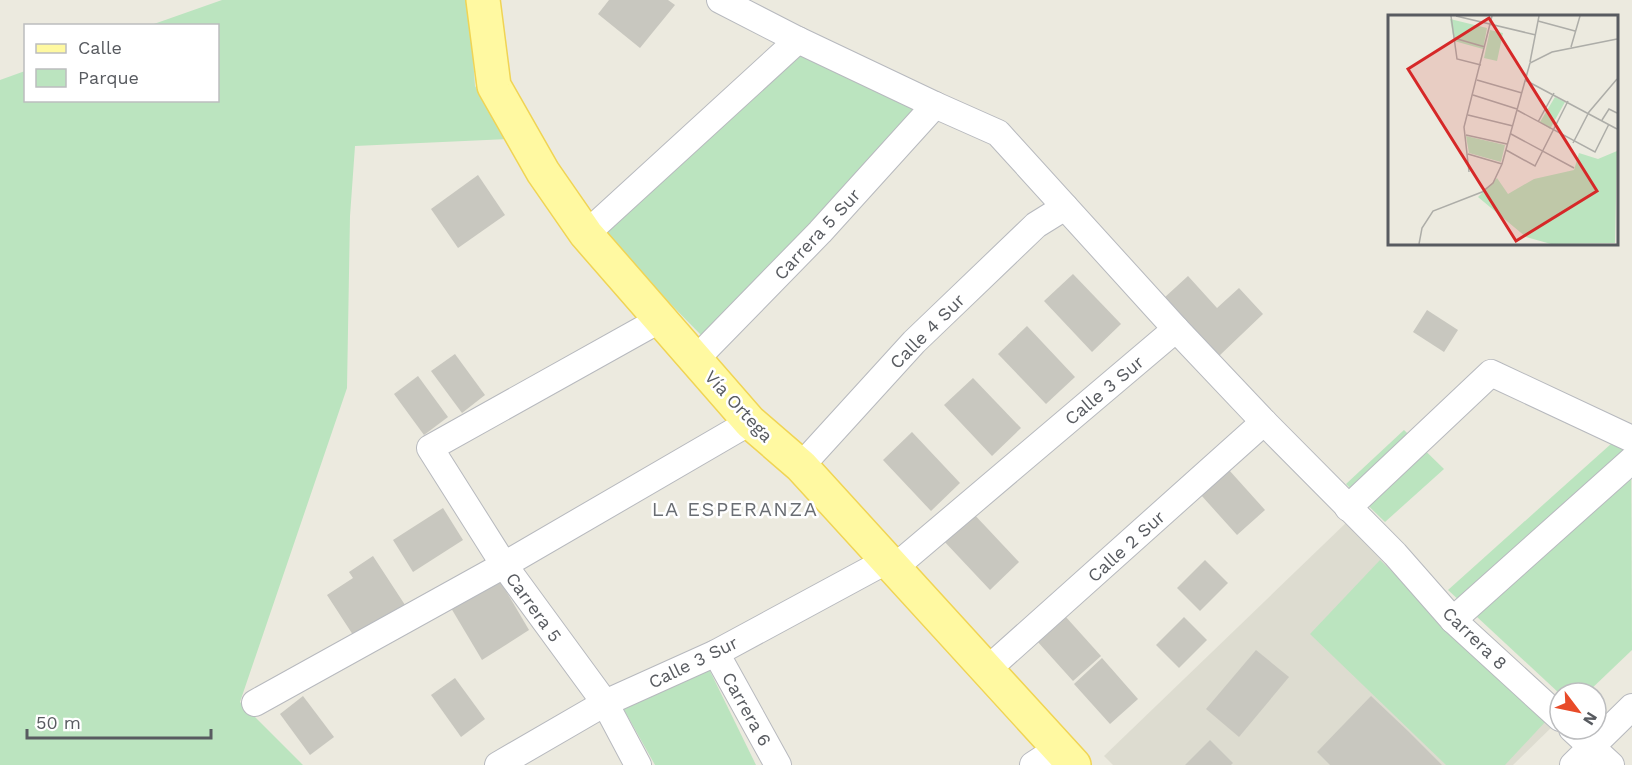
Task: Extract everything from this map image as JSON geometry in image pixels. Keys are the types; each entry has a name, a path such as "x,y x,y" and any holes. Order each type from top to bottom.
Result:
{"main road":[{"name":"Vía Ortega","path":"483,0 494,86 543,172 586,234 750,422 801,466 988,669 1055,759"}],"street":[{"name":"Carrera 8","path":"720,0 798,40 998,132 1176,329 1264,422 1395,554 1453,620 1548,707"},
{"path":"586,234 798,40"},
{"name":"Carrera 5 Sur","path":"696,359 820,232 935,105"},
{"name":"Calle 4 Sur","path":"801,466 914,342 1036,225 1065,207"},
{"name":"Carrera 5","path":"638,765 605,703 504,565 430,448 661,319"},
{"name":"Calle 3 Sur","path":"498,765 605,703 716,653 891,563 1176,329"},
{"path":"1348,508 1491,374 1632,439"},
{"path":"255,703 504,565 750,422"},
{"name":"Calle 2 Sur","path":"988,669 1264,422"},
{"path":"1453,620 1632,460"},
{"name":"Carrera 6","path":"716,653 778,765"},
{"path":"1573,765 1632,707"},
{"path":"1585,741 1611,765"}],"shaded area":[{"path":"1349,520 1548,711 1548,731 1513,765 1113,765 1104,756"}],"green space":[{"path":"222,0 469,0 475,86 508,139 355,146 350,216 347,388 240,702 303,765 0,765 0,80 24,71 24,102 219,102 219,24 154,24"},
{"path":"800,50 925,107 702,336 601,233"},
{"path":"1631,426 1632,650 1600,681 1548,681 1548,683 1448,590"},
{"path":"1404,430 1444,469 1385,522 1346,484"},
{"path":"1380,560 1547,720 1505,765 1446,765 1310,634"},
{"path":"709,669 756,765 655,765 623,708"}],"building":[{"path":"609,0 668,0 675,5 640,48 598,14"},
{"path":"478,175 505,215 458,248 431,209"},
{"path":"1073,274 1121,324 1092,352 1044,301"},
{"path":"1188,276 1217,308 1239,288 1263,314 1219,356 1164,298"},
{"path":"1427,310 1458,330 1444,352 1413,332"},
{"path":"1027,326 1075,377 1046,404 998,354"},
{"path":"455,354 485,395 462,413 431,371"},
{"path":"418,376 448,417 424,435 394,394"},
{"path":"973,378 1021,428 992,456 944,405"},
{"path":"912,432 960,483 931,511 883,460"},
{"path":"1229,470 1265,510 1237,535 1201,495"},
{"path":"443,508 463,540 413,572 393,540"},
{"path":"971,511 1019,562 990,590 942,539"},
{"path":"373,556 407,608 355,638 327,595 353,578 349,572"},
{"path":"1205,560 1228,583 1200,611 1177,588"},
{"path":"499,579 529,630 482,660 451,608"},
{"path":"1065,616 1101,656 1073,681 1037,641"},
{"path":"1184,617 1207,640 1179,668 1156,645"},
{"path":"1256,650 1289,677 1239,737 1206,709"},
{"path":"1102,658 1138,699 1110,724 1074,684"},
{"path":"455,678 485,719 461,737 431,695"},
{"path":"303,696 334,737 310,755 280,714"},
{"path":"1371,696 1442,765 1330,765 1317,752"},
{"path":"1210,740 1233,763 1231,765 1185,765"}],"district":[{"name":"LA ESPERANZA","path":"735,509"}]}
